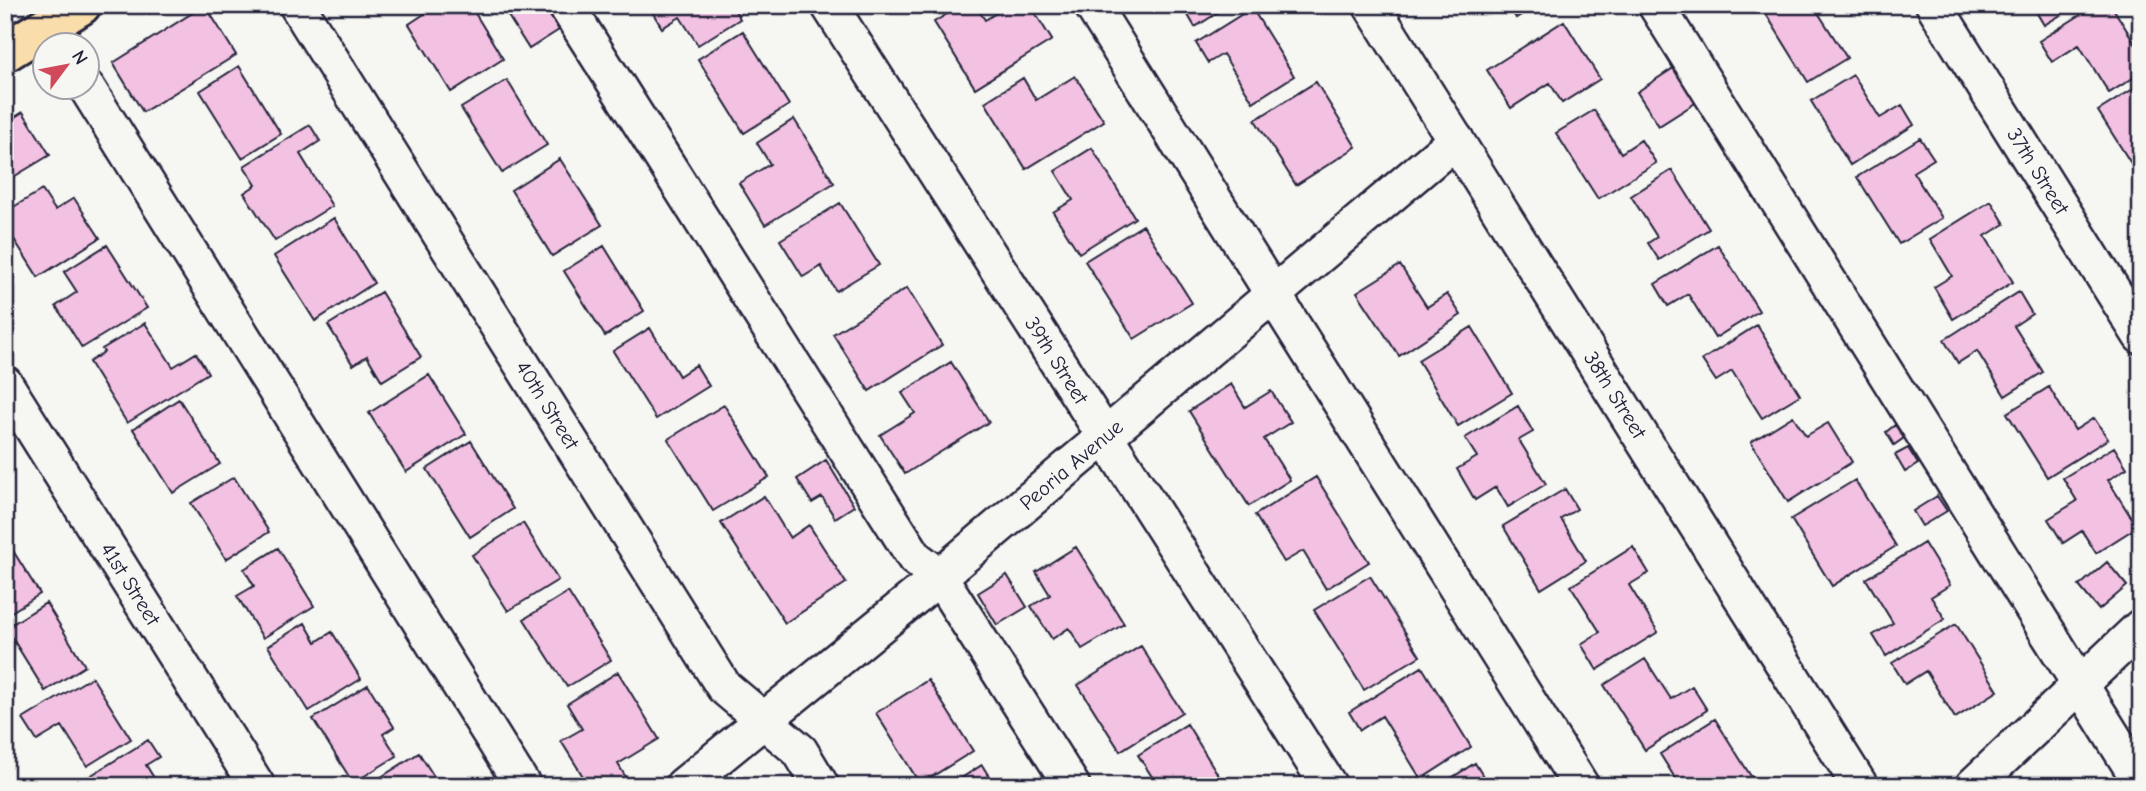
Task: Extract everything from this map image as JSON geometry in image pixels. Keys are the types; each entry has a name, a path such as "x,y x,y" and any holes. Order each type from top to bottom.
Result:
{"main road":[{"path":"57,32 81,5"},
{"path":"5,52 32,43"}],"street":[{"name":"40th Street","path":"297,5 724,687 800,751 821,786"},
{"path":"566,5 915,558 939,576 1072,786"},
{"name":"39th Street","path":"829,5 1329,786"},
{"path":"1092,5 1581,786"},
{"name":"38th Street","path":"1371,5 1860,786"},
{"path":"1656,5 2141,782"},
{"name":"37th Street","path":"1934,5 2141,337"},
{"path":"96,102 523,786"},
{"name":"Peoria Avenue","path":"683,786 939,576 1456,140"},
{"name":"41st Street","path":"5,384 257,786"},
{"path":"1973,786 2141,627"}],"building":[{"path":"205,5 236,55 143,112 113,63"},
{"path":"438,5 470,5 503,59 451,92 409,24"},
{"path":"514,5 543,5 559,30 529,49 505,11"},
{"path":"648,5 732,5 740,19 698,45 680,17 662,28"},
{"path":"962,5 975,5 985,20 1009,5 1030,5 1052,40 975,88 934,22"},
{"path":"1182,5 1230,5 1195,27"},
{"path":"1508,5 1537,5 1516,18"},
{"path":"1780,5 1826,5 1817,11 1847,58 1808,82 1766,14"},
{"path":"2032,5 2077,5 2044,25"},
{"path":"2096,5 2111,5 2141,53 2141,73 2109,93 2079,45 2052,62 2039,41"},
{"path":"1252,8 1294,76 1253,102 1223,54 1208,63 1196,43"},
{"path":"1564,21 1600,79 1562,103 1550,83 1511,108 1487,70"},
{"path":"743,31 789,105 744,133 698,59"},
{"path":"1678,65 1700,100 1659,126 1637,92"},
{"path":"239,66 281,134 242,158 200,91"},
{"path":"1853,75 1880,118 1902,105 1914,125 1850,165 1811,101"},
{"path":"1075,76 1104,121 1026,169 985,102 1023,78 1036,100"},
{"path":"507,80 547,145 502,173 461,108"},
{"path":"1316,82 1356,147 1296,185 1255,120"},
{"path":"2141,84 2141,175 2139,176 2098,111"},
{"path":"1594,110 1621,153 1641,140 1656,163 1598,199 1556,133"},
{"path":"23,112 50,155 5,182 5,123"},
{"path":"794,119 834,183 765,225 739,183 770,164 757,143"},
{"path":"310,125 320,141 300,154 332,206 275,241 244,193 256,185 244,166"},
{"path":"1920,138 1934,159 1913,172 1942,218 1899,244 1857,177"},
{"path":"1092,148 1135,218 1079,253 1053,212 1073,200 1055,171"},
{"path":"560,159 602,225 552,256 511,190"},
{"path":"1672,170 1709,229 1659,260 1648,243 1657,237 1631,196"},
{"path":"42,190 55,210 74,198 100,238 38,277 5,225 5,212"},
{"path":"1991,201 2005,224 1985,236 2013,282 1953,319 1934,287 1952,276 1930,239"},
{"path":"840,203 879,265 836,291 821,266 803,277 780,240"},
{"path":"334,218 374,283 315,321 274,256"},
{"path":"1143,225 1192,303 1134,339 1085,261"},
{"path":"107,245 147,308 82,348 56,306 77,292 64,272"},
{"path":"1718,245 1759,311 1715,338 1688,294 1668,306 1655,284"},
{"path":"604,246 644,311 605,336 564,271"},
{"path":"1400,265 1427,307 1447,294 1461,315 1399,356 1357,292"},
{"path":"907,288 942,345 869,391 833,334"},
{"path":"381,292 421,357 382,381 367,356 353,365 328,325"},
{"path":"2019,292 2032,314 2014,326 2043,372 2005,396 1977,351 1958,363 1944,340"},
{"path":"145,323 173,367 196,353 208,373 127,423 89,362 104,352 102,349"},
{"path":"1757,325 1800,395 1762,418 1732,371 1716,381 1702,360"},
{"path":"1472,327 1512,393 1458,426 1418,360"},
{"path":"650,328 679,376 696,365 709,386 656,419 613,351"},
{"path":"951,362 989,422 905,474 880,435 915,413 902,393"},
{"path":"429,375 466,434 406,472 369,413"},
{"path":"1231,384 1245,407 1271,391 1291,422 1264,439 1290,480 1249,506 1189,411"},
{"path":"2049,387 2075,430 2094,418 2108,439 2047,477 2007,413"},
{"path":"179,399 220,464 173,493 133,429"},
{"path":"724,405 769,477 713,511 668,439"},
{"path":"1518,406 1533,432 1519,440 1546,484 1508,507 1496,487 1475,500 1457,469 1477,457 1465,438"},
{"path":"1793,416 1806,436 1828,423 1852,462 1788,502 1751,442"},
{"path":"1895,425 1904,438 1894,445 1886,432"},
{"path":"471,441 513,509 470,537 427,469"},
{"path":"2114,447 2127,468 2108,480 2137,527 2096,553 2082,531 2063,543 2048,519 2077,501 2063,478"},
{"path":"1908,448 1918,464 1905,472 1895,455"},
{"path":"826,460 854,506 835,518 822,497 812,503 797,479"},
{"path":"234,477 269,532 226,559 191,503"},
{"path":"1316,477 1369,562 1326,589 1303,551 1284,562 1255,515"},
{"path":"1855,480 1896,546 1832,586 1791,519"},
{"path":"1565,489 1577,509 1561,519 1586,561 1541,589 1503,526"},
{"path":"764,496 790,538 809,525 846,583 785,623 721,523"},
{"path":"1937,496 1947,511 1922,526 1913,511"},
{"path":"523,523 558,580 508,611 472,555"},
{"path":"5,538 40,594 5,616"},
{"path":"1924,543 1950,585 1931,597 1945,619 1886,656 1873,635 1893,623 1866,579"},
{"path":"1076,547 1124,624 1082,649 1069,628 1052,639 1031,606 1050,595 1036,572"},
{"path":"1633,547 1649,573 1629,585 1658,632 1597,670 1581,644 1600,632 1571,586"},
{"path":"278,548 314,606 263,638 237,596 254,586 244,569"},
{"path":"2107,562 2127,586 2099,610 2079,586"},
{"path":"1007,575 1027,607 997,625 978,593"},
{"path":"1370,576 1420,656 1364,690 1314,610"},
{"path":"568,592 611,660 567,687 524,619"},
{"path":"46,603 85,666 45,691 6,628"},
{"path":"305,623 316,642 332,632 361,679 309,711 268,646"},
{"path":"1956,624 1998,691 1955,718 1926,671 1905,684 1892,663"},
{"path":"1141,646 1182,712 1120,751 1078,685"},
{"path":"1645,659 1671,699 1692,686 1707,710 1645,750 1604,685"},
{"path":"1422,667 1471,747 1421,779 1382,716 1360,730 1349,712"},
{"path":"618,672 659,739 618,764 631,786 589,786 561,741 582,729 567,704"},
{"path":"92,677 131,739 87,766 62,726 37,741 23,719"},
{"path":"928,680 973,751 920,784 876,713"},
{"path":"368,685 394,727 383,734 397,756 353,783 313,719"},
{"path":"1715,719 1757,786 1680,786 1660,754"},
{"path":"1187,724 1225,786 1158,786 1138,755"},
{"path":"148,740 159,757 146,765 159,786 89,786 85,779"},
{"path":"419,753 440,786 367,786"},
{"path":"1475,763 1489,786 1439,786"},
{"path":"982,765 995,786 949,786"}]}
